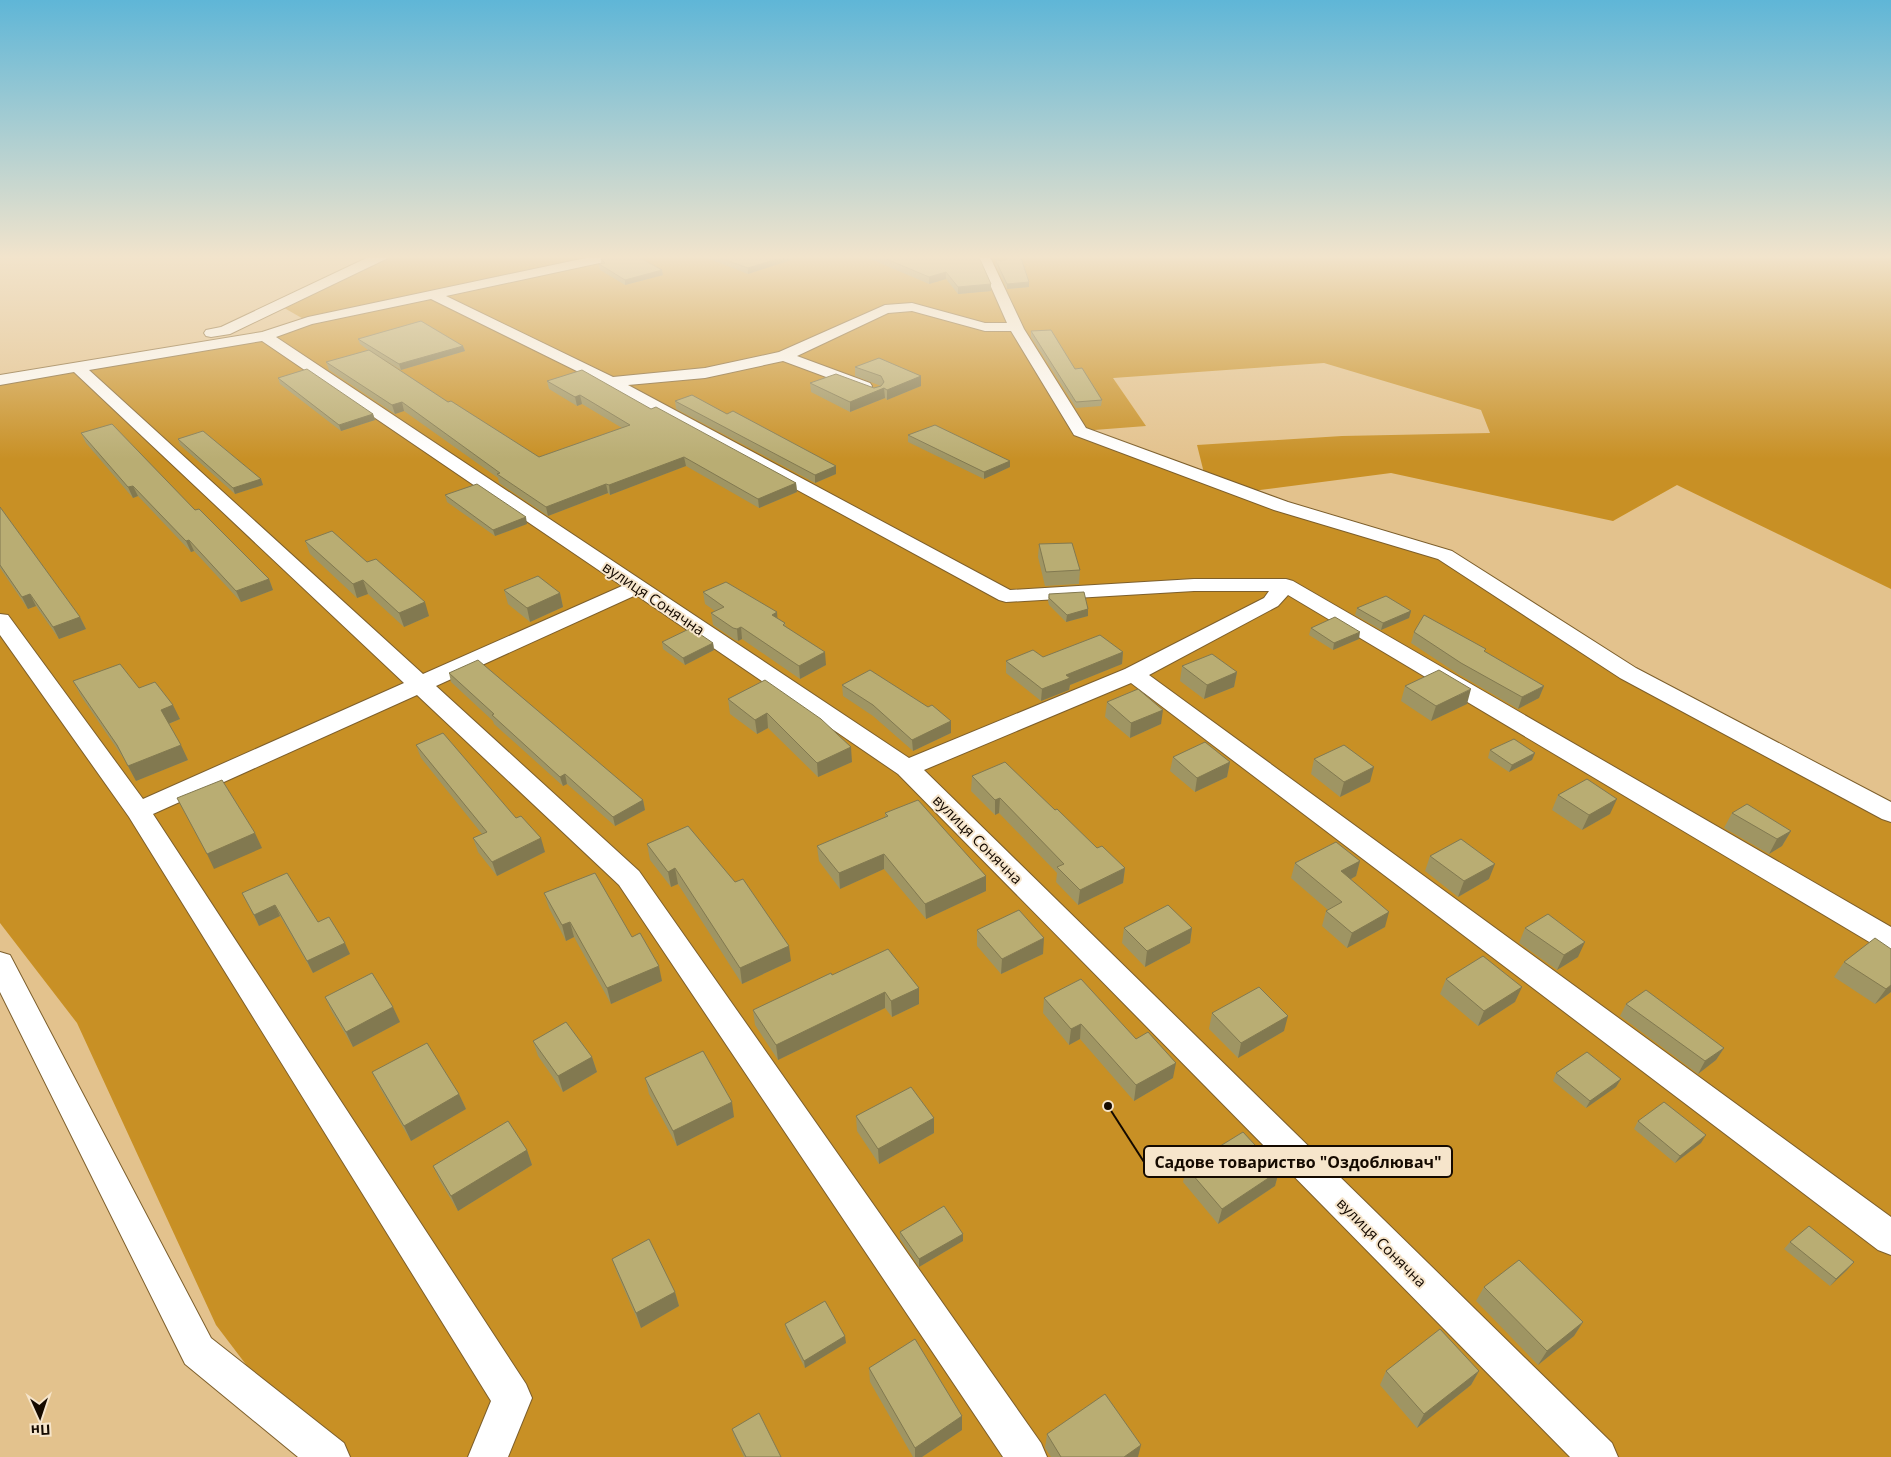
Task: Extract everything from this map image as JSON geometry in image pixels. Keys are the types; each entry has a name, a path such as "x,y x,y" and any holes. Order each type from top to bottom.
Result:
{"street":[{"path":"0,367 18,366 225,331 242,323"},
{"path":"0,380 264,336 302,323"},
{"path":"491,323 611,382 1006,596 1194,585 1286,585 1891,941"},
{"path":"611,382 705,373 784,356 855,323"},
{"path":"970,323 985,327 1016,327"},
{"path":"1014,323 1080,431 1281,506 1445,555 1628,673 1891,813"},
{"name":"вулиця Сонячна","path":"264,336 907,768 1598,1457"},
{"path":"784,356 875,391"},
{"path":"77,367 629,878 1027,1457"},
{"path":"907,768 1133,674 1270,602 1286,585"},
{"path":"138,811 637,587"},
{"path":"0,620 138,811 512,1398 488,1457"},
{"path":"1133,674 1891,1238"},
{"path":"0,963 198,1351 330,1457"}],"shaded area":[{"path":"301,323 1891,323 1891,589 1677,485 1613,521 1391,473 1244,492 1445,555 1628,673 1891,813 1891,1457 316,1457 216,1325 77,1023 0,923 0,380 265,336","holes":["1324,363 1481,410 1490,433 1342,436 1197,445 1205,477 1081,431 1146,426 1113,378"]}],"building":[{"path":"414,323 424,323 463,346 399,364 358,339"},
{"path":"1051,330 1075,369 1082,368 1102,400 1076,402 1031,331"},
{"path":"369,350 448,402 451,401 539,457 630,425 580,395 575,397 547,381 582,370 651,409 656,407 796,483 758,499 684,457 546,507 497,474 500,473 402,402 392,405 326,362"},
{"path":"879,358 921,376 850,402 810,383 836,374 874,388 881,386 884,382 881,376 855,367"},
{"path":"307,369 373,414 339,425 278,378"},
{"path":"692,395 727,414 733,411 836,466 815,475 675,401"},
{"path":"112,424 195,510 199,509 269,579 236,591 189,540 186,541 133,486 128,487 81,433"},
{"path":"935,425 1010,461 984,472 908,435"},
{"path":"203,431 261,479 233,488 178,439"},
{"path":"477,484 526,517 493,530 445,495"},
{"path":"0,507 80,617 53,627 30,594 22,597 0,565"},
{"path":"332,531 367,562 376,559 425,602 399,613 363,580 353,584 305,541"},
{"path":"1072,543 1080,570 1046,572 1039,544"},
{"path":"538,576 560,593 527,608 504,590"},
{"path":"726,582 777,612 772,615 785,623 783,625 825,652 799,666 741,627 733,628 711,613 724,607 703,592"},
{"path":"1084,592 1088,609 1067,615 1049,598 1049,594"},
{"path":"1386,596 1411,611 1383,623 1357,608"},
{"path":"1424,615 1486,649 1484,651 1544,686 1522,697 1461,663 1414,632"},
{"path":"1335,617 1360,632 1334,643 1311,628"},
{"path":"691,628 713,643 683,658 662,642"},
{"path":"1100,635 1123,652 1066,675 1070,678 1042,689 1006,661 1033,650 1043,657"},
{"path":"1212,654 1237,672 1207,685 1182,666"},
{"path":"478,660 643,800 613,817 565,774 560,777 449,673"},
{"path":"120,664 139,688 155,682 173,705 161,710 181,745 128,766 117,745 73,681"},
{"path":"870,670 928,707 932,705 951,721 912,740 873,705 842,685"},
{"path":"1439,670 1471,689 1436,706 1405,686"},
{"path":"765,680 821,719 851,747 817,763 767,713 755,720 728,699"},
{"path":"1138,689 1163,710 1131,723 1107,702"},
{"path":"443,733 516,818 521,816 541,838 492,862 473,838 487,832 416,745"},
{"path":"1514,739 1535,753 1512,765 1490,750"},
{"path":"1205,742 1230,762 1197,778 1173,757"},
{"path":"1344,745 1374,767 1344,782 1314,759"},
{"path":"1005,762 1097,848 1102,846 1125,868 1080,890 1057,867 1064,864 1000,798 995,800 972,776"},
{"path":"1587,779 1617,799 1589,815 1558,795"},
{"path":"222,780 255,833 207,854 177,798"},
{"path":"918,800 986,876 925,904 884,854 839,873 817,846 888,816 885,813"},
{"path":"1747,804 1791,831 1777,839 1732,813"},
{"path":"688,826 735,882 743,879 789,946 740,968 675,868 668,872 647,844"},
{"path":"1461,839 1495,864 1464,881 1430,856"},
{"path":"1336,842 1360,861 1341,871 1389,912 1352,933 1326,911 1342,902 1295,863"},
{"path":"287,873 318,922 329,917 345,943 307,961 275,905 254,915 242,893"},
{"path":"595,873 632,937 640,933 659,966 607,988 570,922 562,925 544,893"},
{"path":"1168,905 1192,928 1147,951 1124,928"},
{"path":"1019,910 1044,938 1002,959 977,930"},
{"path":"1548,914 1585,942 1564,955 1525,928"},
{"path":"1875,938 1891,949 1891,985 1886,989 1844,962"},
{"path":"888,949 919,988 891,1001 885,992 776,1045 753,1010 831,973 832,975"},
{"path":"1483,956 1522,987 1484,1011 1446,979"},
{"path":"372,973 393,1007 346,1032 325,997"},
{"path":"1081,979 1136,1039 1148,1032 1176,1063 1136,1085 1081,1024 1071,1029 1044,998"},
{"path":"1259,987 1288,1016 1241,1043 1212,1013"},
{"path":"1646,990 1724,1048 1705,1061 1626,1004"},
{"path":"566,1022 592,1057 558,1076 533,1041"},
{"path":"427,1043 459,1094 404,1126 372,1072"},
{"path":"703,1051 732,1102 673,1131 645,1078"},
{"path":"1587,1052 1621,1079 1590,1101 1556,1073"},
{"path":"911,1087 934,1118 878,1149 856,1116"},
{"path":"1664,1102 1706,1135 1680,1156 1638,1121"},
{"path":"508,1121 527,1150 451,1196 433,1166"},
{"path":"1243,1132 1279,1171 1222,1209 1186,1167"},
{"path":"944,1206 963,1234 919,1259 900,1232"},
{"path":"1809,1226 1854,1262 1836,1279 1790,1242"},
{"path":"649,1239 675,1292 636,1313 612,1259"},
{"path":"1519,1260 1583,1322 1547,1351 1484,1287"},
{"path":"825,1301 845,1336 804,1361 785,1324"},
{"path":"1440,1329 1479,1371 1424,1414 1386,1371"},
{"path":"915,1339 962,1416 915,1448 869,1368"},
{"path":"1105,1394 1141,1445 1124,1457 1061,1457 1047,1434"},
{"path":"759,1413 781,1457 746,1457 732,1429"}],"place":[{"name":"Садове товариство \"Оздоблювач\"","path":"1108,1106"}]}
